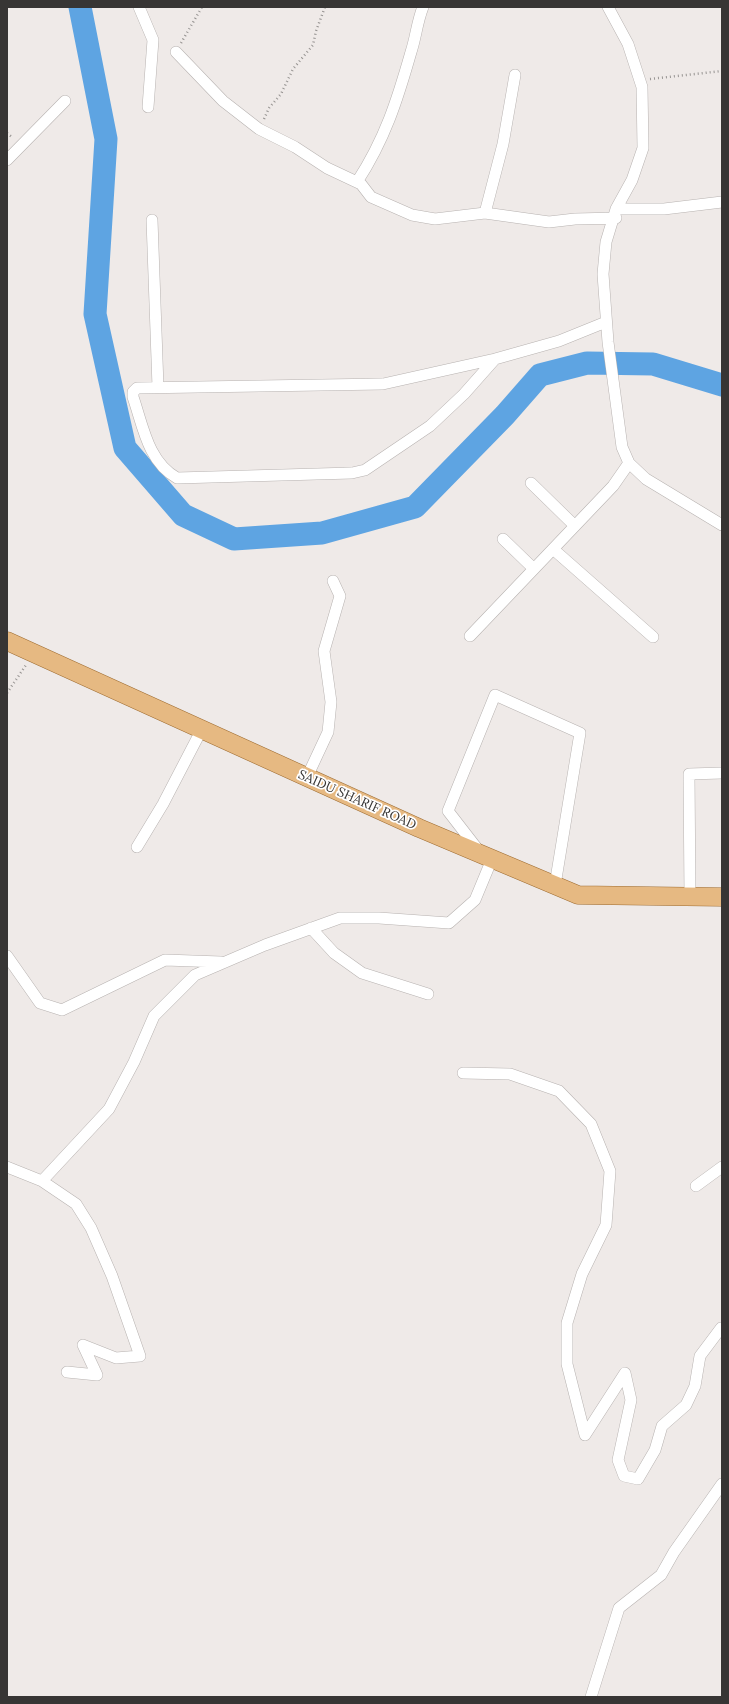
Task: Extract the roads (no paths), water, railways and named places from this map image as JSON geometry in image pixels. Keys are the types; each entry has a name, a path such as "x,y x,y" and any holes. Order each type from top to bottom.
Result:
{"main road":[{"name":"SAIDU SHARIF ROAD","path":"7,641 307,777 578,896 722,897"}],"street":[{"path":"139,7 153,40 148,107"},
{"path":"357,182 374,156 387,128 404,78 412,49 417,22 423,7"},
{"path":"608,7 628,44 642,87 643,148 632,180 615,215 606,242 603,274 608,342 617,399 622,447 629,463 646,479 721,523"},
{"path":"176,52 223,101 259,129 361,184 370,197 412,215 435,219 485,214 549,222 722,202"},
{"path":"485,214 503,144 515,75"},
{"path":"7,160 65,101"},
{"path":"152,220 158,387"},
{"path":"495,359 464,394 430,426 365,470 352,473 177,478 167,472 154,457 133,396 133,392 136,388 384,384 495,359 559,341 606,322"},
{"path":"470,636 613,486 629,463"},
{"path":"531,483 575,526"},
{"path":"503,539 534,569"},
{"path":"553,549 653,637"},
{"path":"307,777 328,732 331,702 324,651 340,596 333,581"},
{"path":"42,1181 109,1109 134,1062 154,1016 195,975 265,944 340,918 379,918 449,923 475,900 487,857 448,811 495,695 580,733 555,885"},
{"path":"137,847 163,804 202,729"},
{"path":"690,897 689,774 722,772"},
{"path":"311,928 334,953 362,973 428,994"},
{"path":"7,956 40,1003 62,1010 165,960 224,962"},
{"path":"463,1073 510,1074 559,1091 591,1124 610,1171 606,1225 582,1274 567,1323 567,1364 584,1436 624,1373 631,1400 618,1460 624,1476 638,1479 655,1450 662,1426 686,1405 695,1386 700,1356 721,1328 722,1329"},
{"path":"7,1167 42,1181 76,1204 91,1228 112,1276 140,1356 116,1358 83,1346 97,1375 67,1372"},
{"path":"696,1186 722,1167"},
{"path":"591,1697 619,1608 661,1575 674,1552 722,1484"}],"waterway":[{"path":"80,7 106,139 95,314 125,448 183,515 234,539 322,533 415,507 505,415 540,375 587,363 653,364 722,385"}]}
